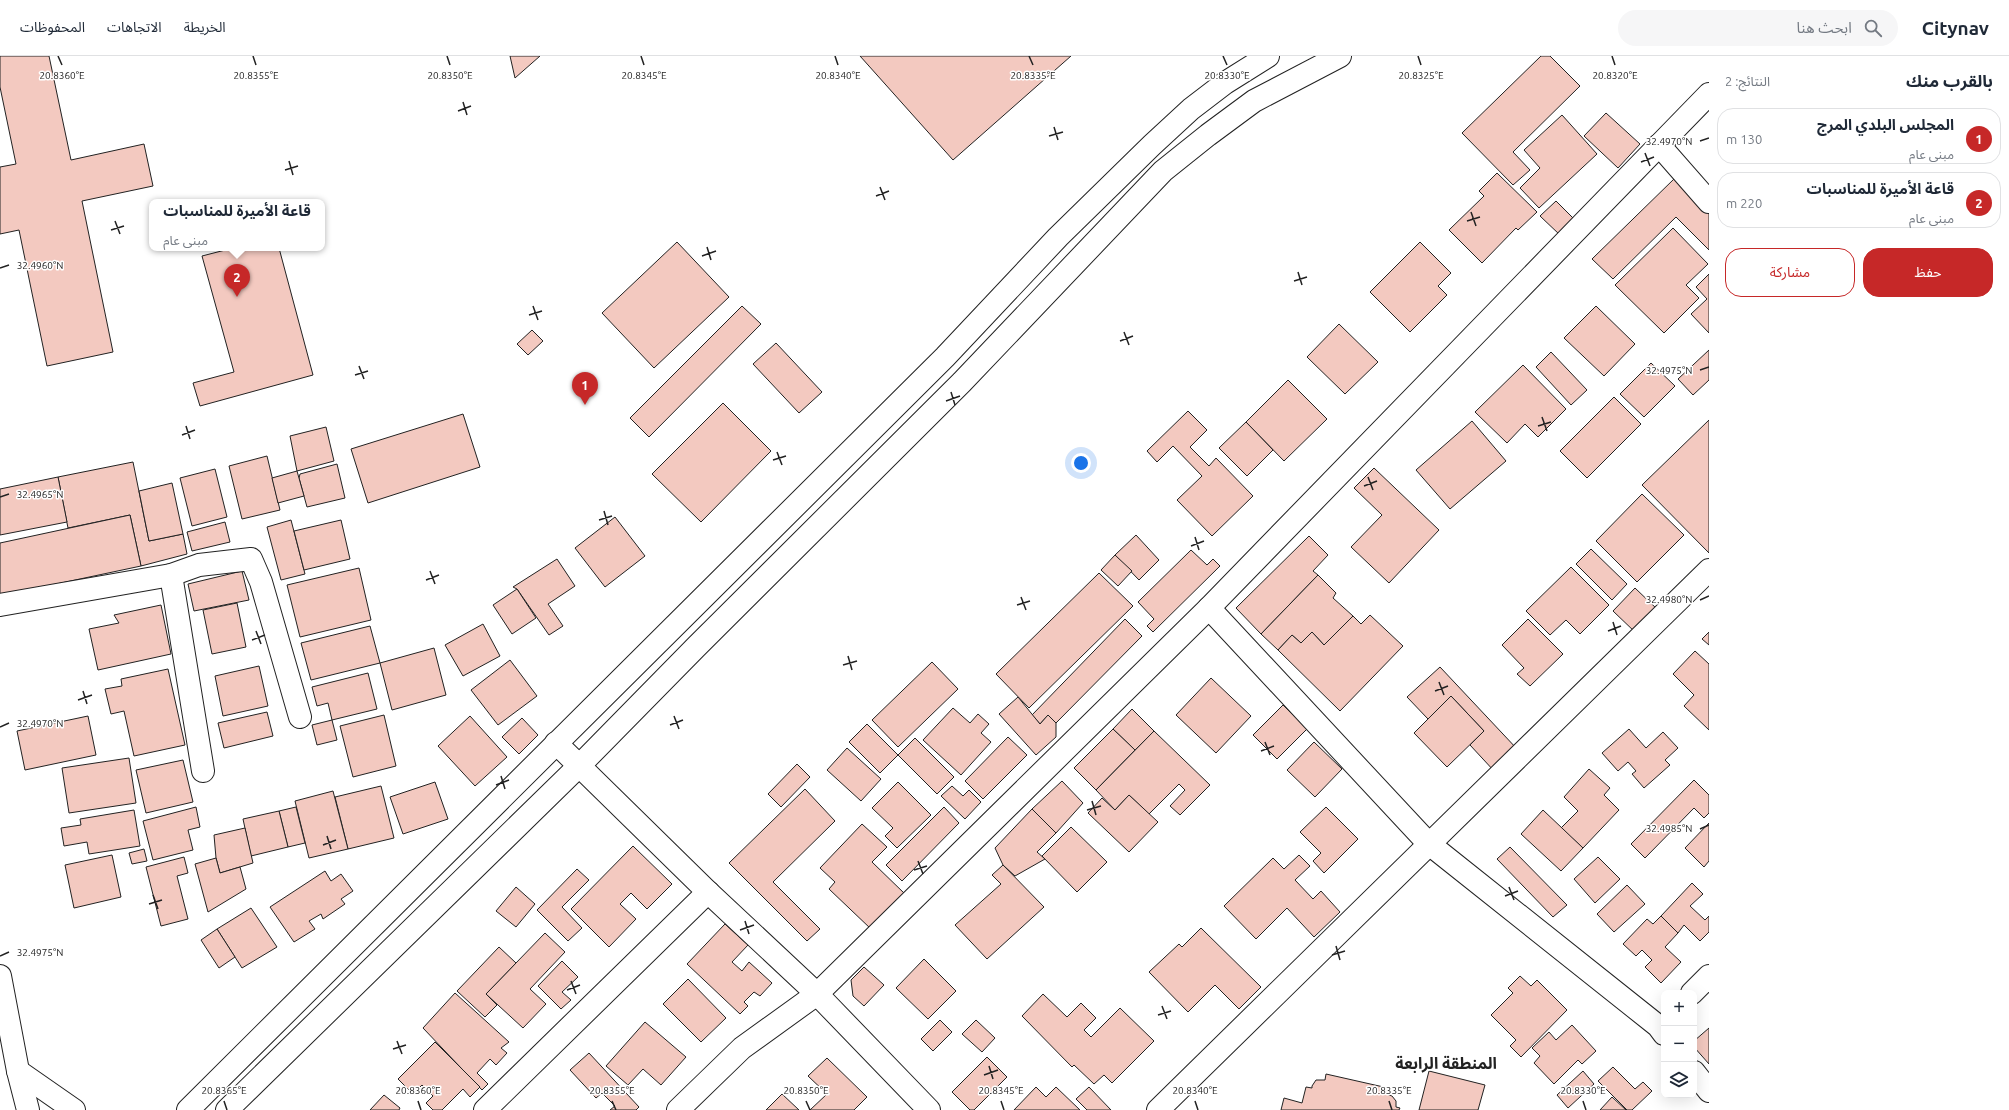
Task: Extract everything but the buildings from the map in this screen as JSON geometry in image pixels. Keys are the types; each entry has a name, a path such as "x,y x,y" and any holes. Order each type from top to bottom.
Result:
{"main road":[{"path":"188,1110 945,357 1058,238 1152,145 1192,109 1225,83 1268,56"},
{"path":"227,1110 579,766 696,646 962,382 1164,171 1208,135 1254,101 1340,56"},
{"path":"678,1110 742,1048 817,994 1209,608 1709,94"},
{"path":"1659,145 1709,202"},
{"path":"0,605 171,575 199,565 251,559 261,582 300,717"},
{"path":"1158,1110 1428,843 1709,570"},
{"path":"171,575 204,772"},
{"path":"1209,608 1428,843 1661,1026"},
{"path":"556,743 708,892 817,994 929,1110"},
{"path":"485,1110 708,892"},
{"path":"0,976 18,1071 28,1110"},
{"path":"1695,990 1709,976"},
{"path":"18,1071 74,1110"},
{"path":"1697,1076 1709,1091"}],"place":[{"name":"قاعة الأميرة للمناسبات","path":"237,297"},
{"name":"المجلس البلدي المرج","path":"585,405"}],"district":[{"name":"المنطقة الرابعة","path":"1446,1063"}]}
